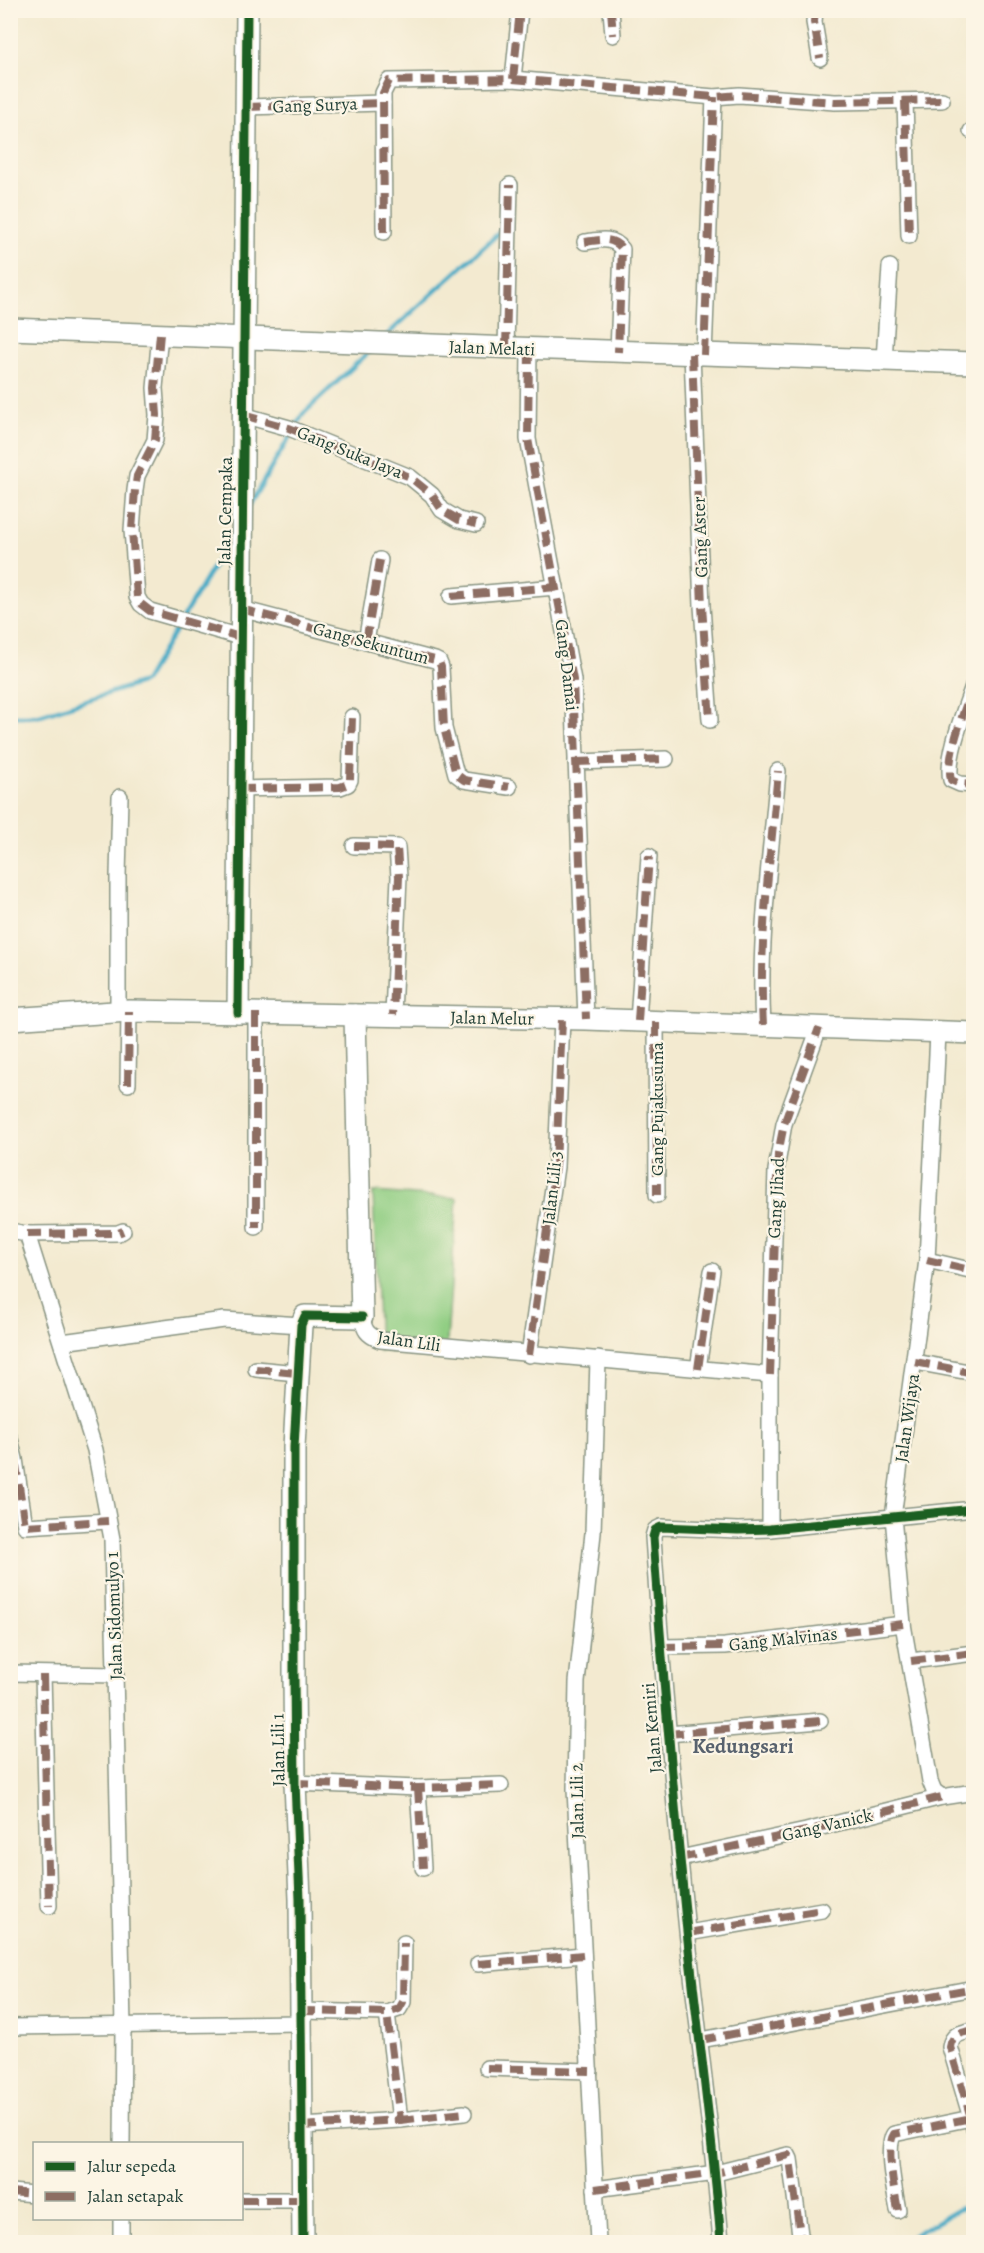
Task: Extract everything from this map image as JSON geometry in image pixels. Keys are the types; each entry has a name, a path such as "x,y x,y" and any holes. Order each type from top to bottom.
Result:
{"street":[{"name":"Jalan Cempaka","path":"247,1013 239,789 248,10"},
{"path":"513,79 520,10"},
{"path":"611,10 613,35"},
{"path":"815,10 814,22 820,58"},
{"path":"384,232 383,93 389,81 513,79 714,97 739,95 835,102 942,100"},
{"name":"Gang Aster","path":"710,720 702,606 698,354 714,97"},
{"path":"905,101 909,237"},
{"name":"Gang Surya","path":"246,107 383,103"},
{"path":"506,348 510,185"},
{"path":"585,242 605,240 617,242 622,249 618,352"},
{"path":"884,360 890,267"},
{"name":"Jalan Melati","path":"10,329 244,337 391,345 974,363"},
{"path":"160,334 155,388 157,415 155,440 137,476 132,530 137,597 141,604 150,610 240,637"},
{"name":"Gang Damai","path":"529,349 528,439 573,680 586,1019"},
{"name":"Gang Suka Jaya","path":"243,415 289,428 410,477 432,495 442,510 459,520 476,524"},
{"path":"366,642 380,560"},
{"path":"451,596 556,587"},
{"name":"Gang Sekuntum","path":"241,609 439,662 444,728 456,774 464,780 509,787"},
{"path":"974,683 949,771 951,780 960,784 974,785"},
{"path":"239,789 340,787 348,784 352,717"},
{"path":"576,762 666,759"},
{"path":"764,1025 762,994 766,911 778,771"},
{"path":"120,797 118,876 128,1084"},
{"path":"354,846 397,847 399,877 393,1015"},
{"name":"Gang Pujakusuma","path":"649,856 647,1021 657,1196"},
{"name":"Jalan Melur","path":"10,1019 123,1011 586,1019 974,1033"},
{"path":"247,1013 256,1227"},
{"name":"Jalan Lili","path":"355,1015 362,1317 364,1329 369,1336 380,1340 528,1355 770,1375"},
{"name":"Jalan Lili 3","path":"528,1355 556,1167 562,1019"},
{"name":"Gang Jihad","path":"770,1529 770,1375 778,1154 784,1124 819,1028"},
{"name":"Jalan Wijaya","path":"938,1033 927,1260 893,1517 903,1624 930,1781 934,1791 942,1797"},
{"path":"10,1231 27,1234 118,1233 123,1231"},
{"name":"Jalan Sidomulyo 1","path":"27,1234 94,1450 112,1539 123,2026 122,2142"},
{"path":"927,1260 974,1271"},
{"path":"698,1369 712,1271"},
{"path":"62,1342 224,1320 301,1325 305,1316 362,1317"},
{"name":"Jalan Lili 1","path":"301,1325 294,1447 295,1783 300,1899 303,2242"},
{"name":"Jalan Lili 2","path":"598,1359 593,1533 577,1682 575,1754 598,2242"},
{"path":"915,1362 974,1373"},
{"path":"256,1370 297,1373"},
{"path":"10,1439 25,1526 108,1521"},
{"name":"Jalan Kemiri","path":"721,2242 716,2173 668,1734 653,1537 657,1527 770,1529 974,1509"},
{"name":"Gang Malvinas","path":"661,1647 725,1646 903,1624"},
{"path":"911,1661 974,1653"},
{"path":"10,1673 116,1675"},
{"path":"43,1675 49,1906"},
{"path":"668,1734 820,1721"},
{"path":"295,1783 418,1788 501,1785"},
{"path":"418,1788 423,1868"},
{"name":"Gang Vanick","path":"680,1858 806,1831 942,1797 974,1792"},
{"path":"688,1933 822,1910"},
{"path":"10,2027 123,2026 387,2013 399,2009 403,2002 404,1943"},
{"path":"478,1964 583,1955"},
{"path":"701,2040 974,1988"},
{"path":"387,2013 400,2120"},
{"path":"898,2210 891,2158 891,2138 894,2134 972,2123 950,2047 956,2035 974,2031"},
{"path":"487,2068 590,2071"},
{"path":"302,2126 400,2120 464,2113"},
{"path":"595,2189 716,2173 784,2154 788,2155 801,2242"},
{"path":"10,2192 33,2194"},
{"path":"243,2199 302,2199"},
{"path":"121,2220 121,2242"}],"green space":[{"path":"373,1192 457,1198 446,1355 379,1351"}],"waterway":[{"path":"387,335 500,232"},
{"path":"250,504 303,414 372,349"},
{"path":"10,716 37,716 144,682 234,532"},
{"path":"906,2242 912,2236 959,2209 974,2205"}],"marked path":[{"path":"513,79 520,10"},
{"path":"611,10 613,35"},
{"path":"815,10 814,22 820,58"},
{"path":"384,232 383,93 389,81 513,79 714,97 739,95 835,102 942,100"},
{"path":"704,355 714,97"},
{"path":"905,101 909,236"},
{"path":"246,107 383,103"},
{"path":"506,348 510,185"},
{"path":"585,242 610,241 622,249 618,352"},
{"path":"160,334 155,388 157,415 155,440 137,476 135,490 132,530 137,597 141,604 150,611 240,637"},
{"path":"529,349 528,439 573,680 586,1019"},
{"path":"692,354 702,606 710,720"},
{"path":"243,415 289,428 410,477 432,495 442,510 459,520 476,524"},
{"path":"366,642 380,560"},
{"path":"451,596 556,587"},
{"path":"241,609 439,662 444,728 456,774 464,780 509,787"},
{"path":"974,683 957,732 950,770 951,780 960,784 974,785"},
{"path":"239,789 340,787 348,784 352,717"},
{"path":"576,762 666,759"},
{"path":"763,1025 762,962 778,771"},
{"path":"354,846 397,847 399,877 393,1015"},
{"path":"638,1021 649,856"},
{"path":"128,1084 129,1011"},
{"path":"256,1013 256,1227"},
{"path":"529,1355 556,1167 562,1019"},
{"path":"656,1022 657,1195"},
{"path":"770,1375 778,1154 784,1124 819,1028"},
{"path":"27,1234 118,1233 123,1231"},
{"path":"927,1260 974,1271"},
{"path":"698,1369 712,1271"},
{"path":"915,1362 974,1373"},
{"path":"256,1369 297,1373"},
{"path":"10,1439 25,1526 108,1521"},
{"path":"661,1647 725,1646 903,1624"},
{"path":"911,1661 974,1653"},
{"path":"43,1675 49,1906"},
{"path":"668,1734 820,1721"},
{"path":"295,1783 418,1788 501,1785"},
{"path":"418,1788 423,1868"},
{"path":"680,1858 806,1831 942,1797"},
{"path":"688,1933 822,1910"},
{"path":"301,2011 387,2013 399,2009 403,2002 404,1943"},
{"path":"478,1964 583,1955"},
{"path":"701,2040 974,1988"},
{"path":"302,2126 400,2120 387,2013"},
{"path":"974,2030 955,2036 950,2047 974,2128"},
{"path":"487,2068 590,2071"},
{"path":"400,2120 464,2113"},
{"path":"898,2210 890,2149 894,2134 971,2118"},
{"path":"595,2189 716,2173 788,2155 801,2242"},
{"path":"10,2192 33,2194"},
{"path":"243,2200 302,2200"}],"cycle path":[{"path":"238,1013 247,10"},
{"path":"303,2242 300,1899 295,1783 294,1676 294,1447 301,1325 305,1316 362,1317"},
{"path":"721,2242 673,1784 660,1636 653,1537 655,1530 661,1527 770,1529 974,1509"}],"district":[{"name":"Kedungsari","path":"743,1746"}]}
